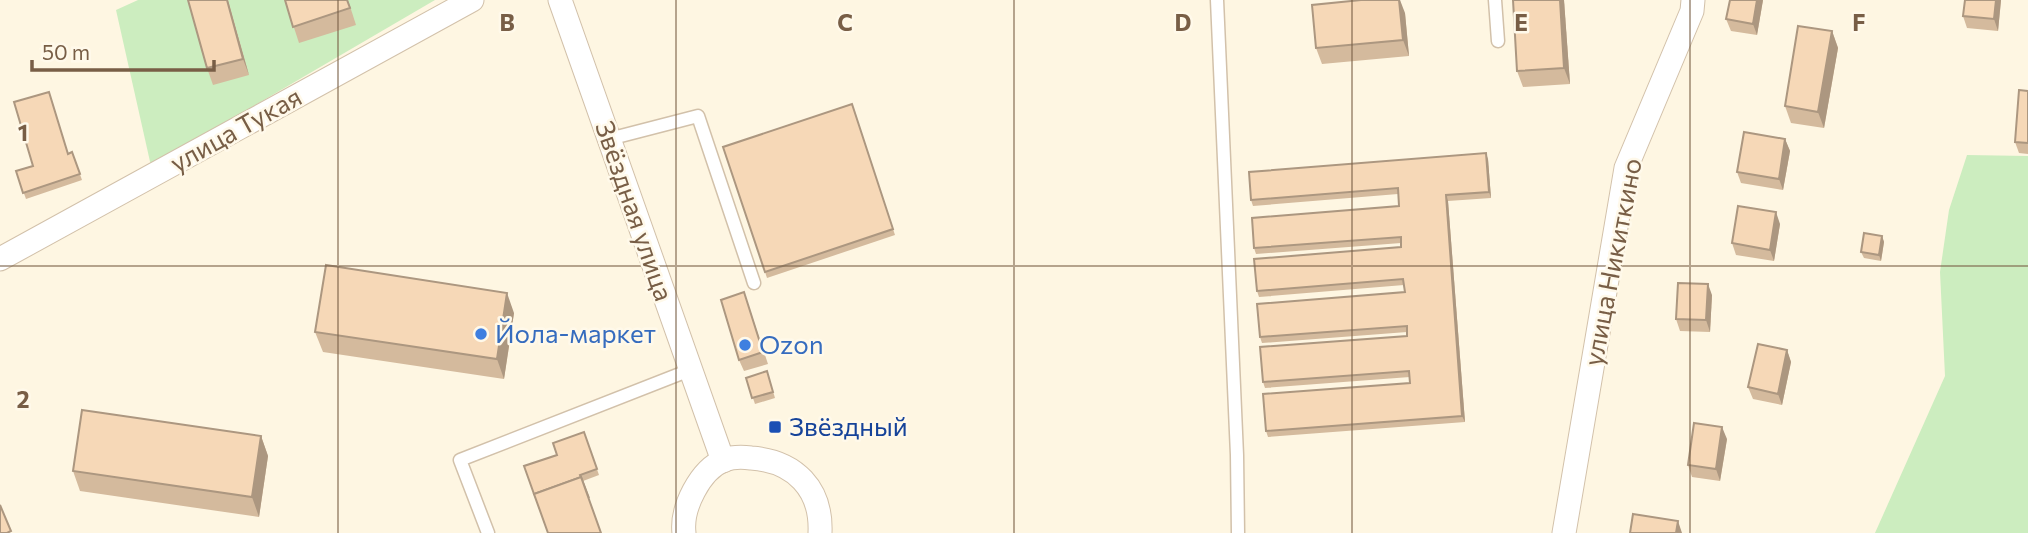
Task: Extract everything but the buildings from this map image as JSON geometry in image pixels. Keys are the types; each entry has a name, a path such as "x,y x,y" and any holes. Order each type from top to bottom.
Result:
{"street":[{"name":"улица Тукая","path":"0,260 472,0"},
{"name":"Звёздная улица","path":"560,0 723,461"},
{"name":"улица Никиткино","path":"1564,533 1626,168 1692,11 1693,0"},
{"path":"684,533 689,498 699,482 723,461 743,457 784,465 801,478 815,496 821,517 820,533"}],"lane":[{"path":"1217,0 1238,533"},
{"path":"1495,0 1498,41"},
{"path":"609,139 698,116 754,283"},
{"path":"488,533 460,460 690,370"}],"green space":[{"path":"138,0 435,0 151,166 116,10"},
{"path":"1967,155 2028,156 2028,533 1875,533 1945,376 1940,272 1949,210"}],"place":[{"name":"Йола-маркет","path":"481,334"},
{"name":"Ozon","path":"745,345"},
{"name":"Звёздный","path":"775,427"}]}
